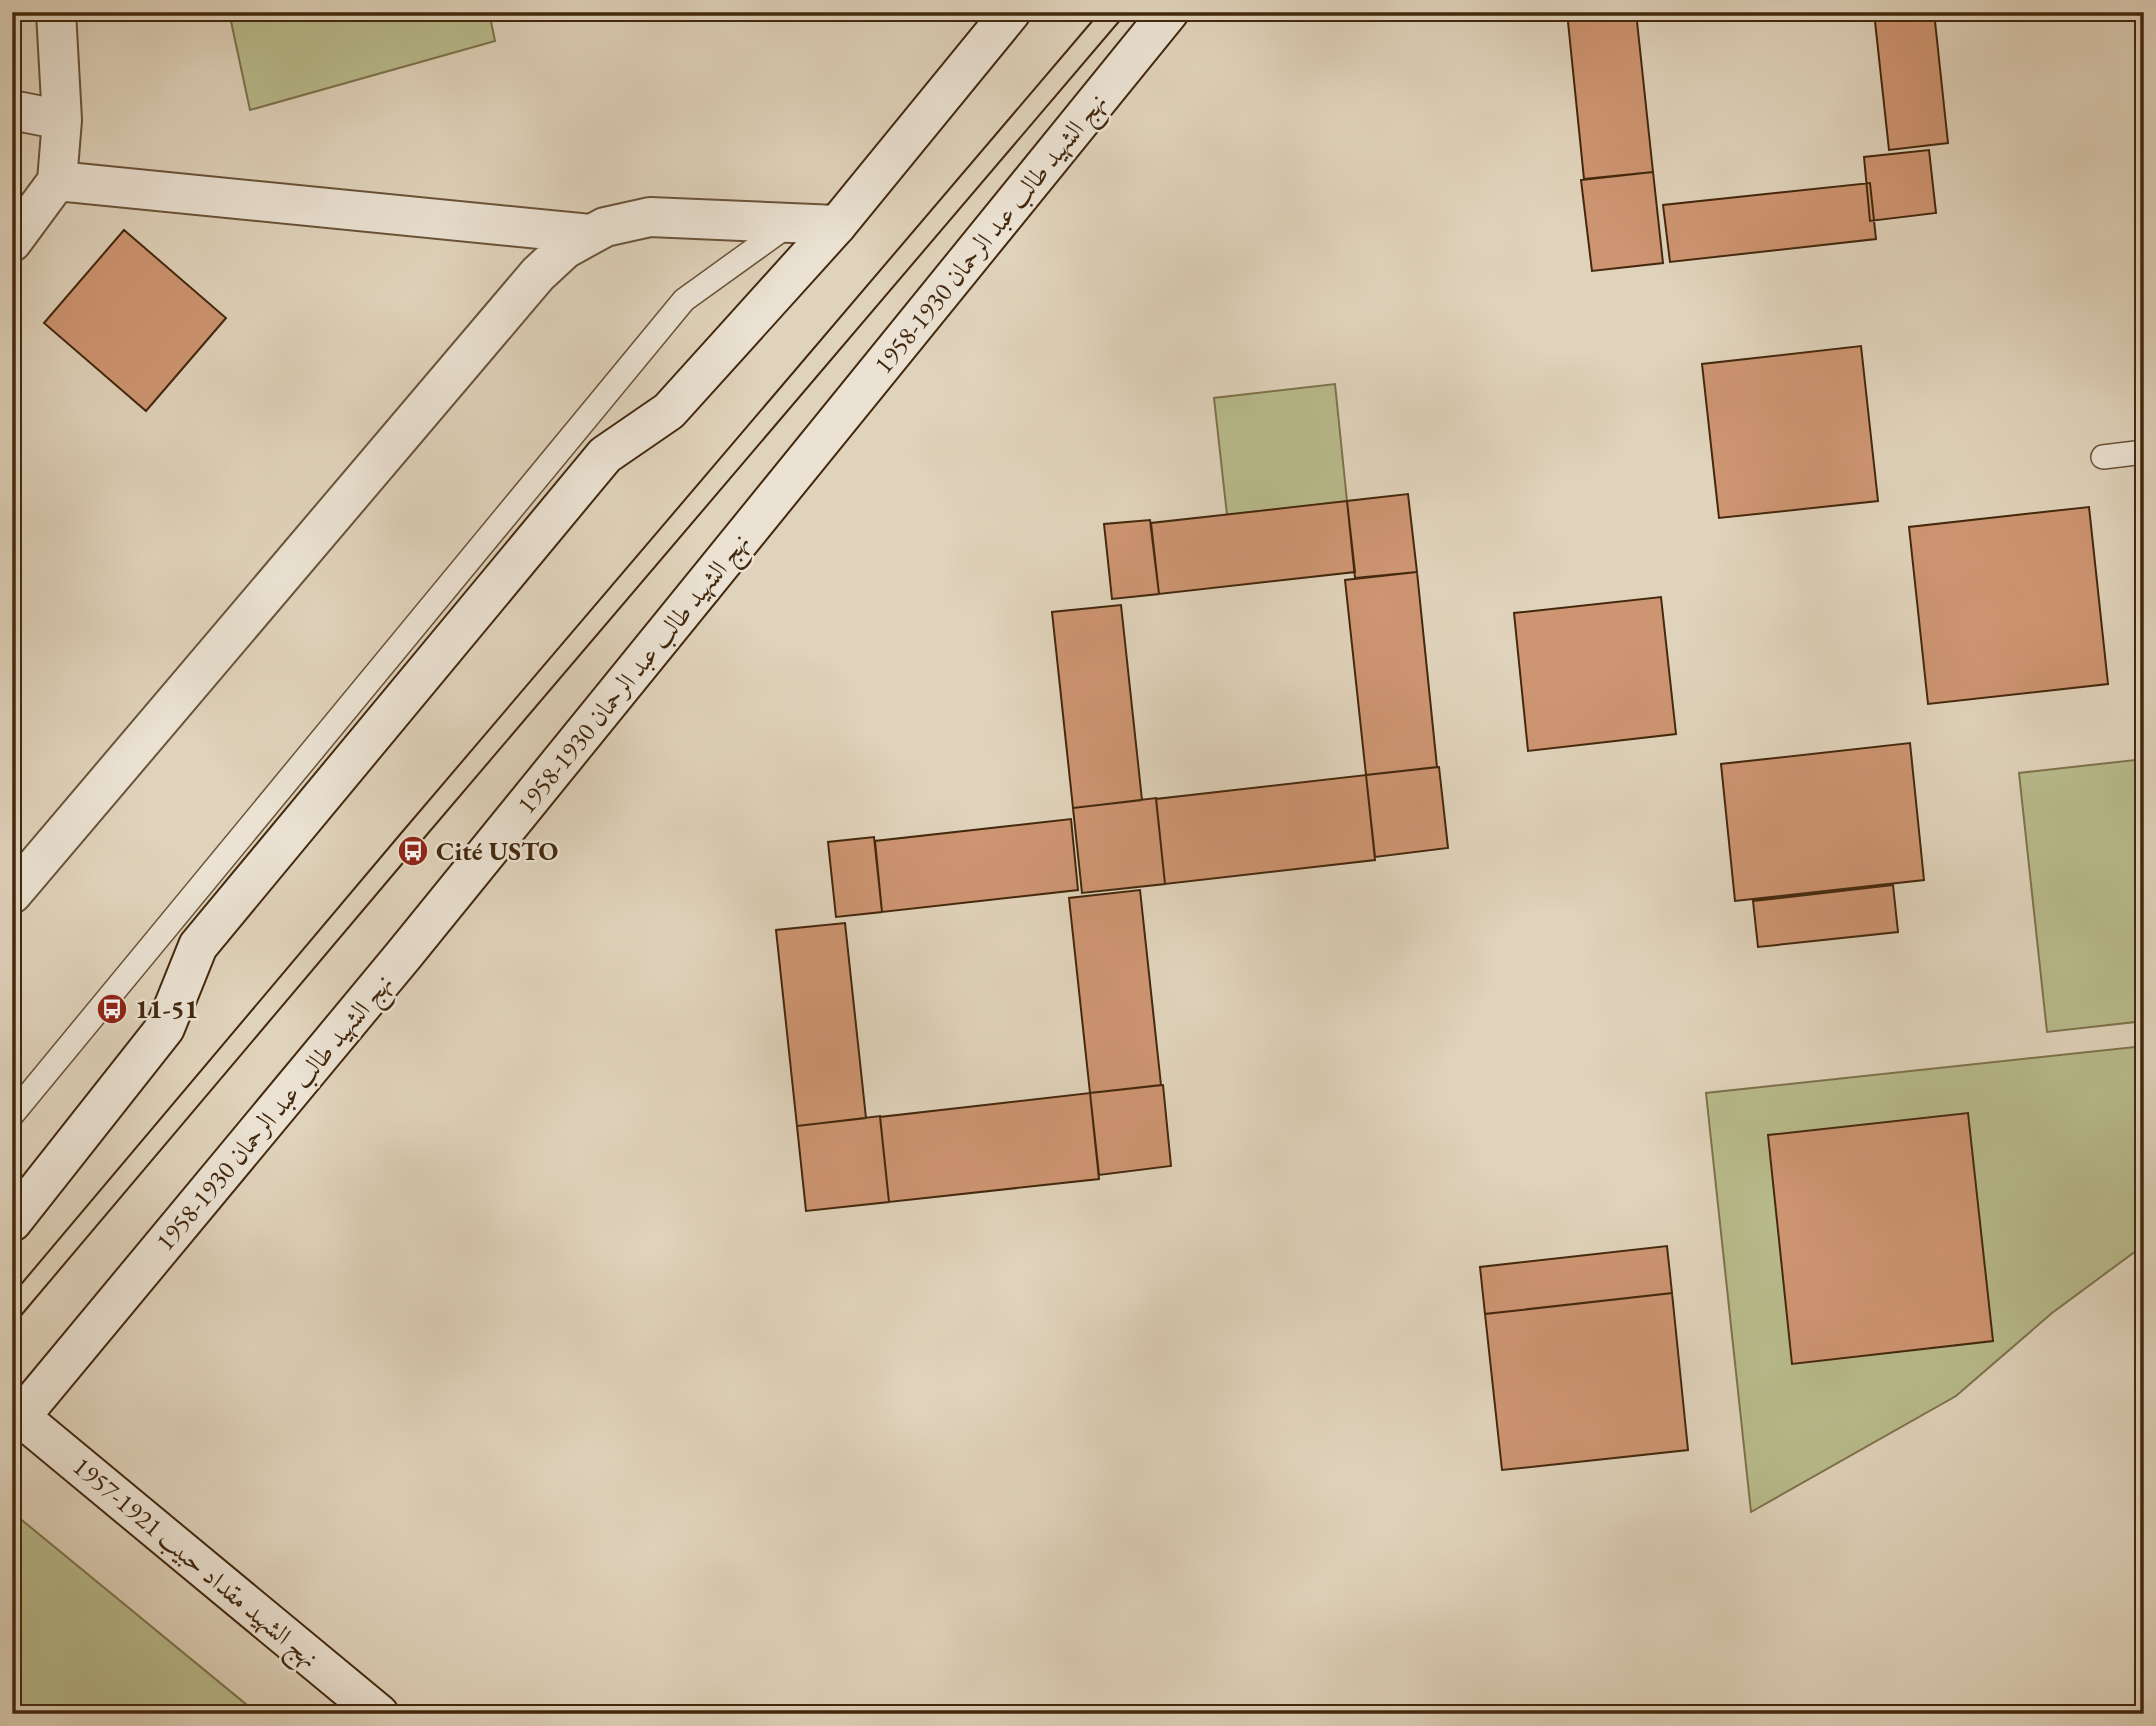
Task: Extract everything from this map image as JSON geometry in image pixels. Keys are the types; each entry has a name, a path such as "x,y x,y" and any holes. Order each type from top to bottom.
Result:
{"main road":[{"path":"12,242 57,181 62,120 56,12"},
{"path":"12,1222 165,1028 198,946 605,455 668,411 837,225 1011,12"},
{"name":"نهج الشهيد طالب عبد الرحمان 1930-1958","path":"15,1418 412,946 1169,12"},
{"path":"12,110 62,120"},
{"path":"57,181 590,234"},
{"path":"12,894 538,274 565,249 605,227 650,217 837,225"},
{"name":"نهج الشهيد مقداد حبيب 1921-1957","path":"15,1418 379,1714"}],"lane":[{"path":"12,1115 684,300 791,223"},
{"path":"2103,457 2144,452"}],"green space":[{"path":"229,12 489,12 495,41 250,110"},
{"path":"1335,384 1347,501 1227,515 1214,398"},
{"path":"2144,759 2144,1021 2047,1032 2019,773"},
{"path":"2144,1046 2144,1245 2052,1313 1956,1396 1751,1512 1706,1093"},
{"path":"12,1512 258,1714 12,1714"}],"building":[{"path":"1567,12 1636,12 1653,172 1584,179"},
{"path":"1874,12 1934,12 1948,143 1889,150"},
{"path":"1929,150 1936,213 1870,221 1864,157"},
{"path":"1653,172 1663,263 1592,271 1581,180"},
{"path":"1870,183 1876,239 1670,262 1663,205"},
{"path":"124,230 226,318 146,411 44,323"},
{"path":"1861,346 1878,501 1719,518 1702,364"},
{"path":"1408,494 1417,572 1355,578 1347,501"},
{"path":"1347,501 1355,572 1159,594 1151,523"},
{"path":"2089,507 2108,684 1928,704 1909,527"},
{"path":"1150,520 1159,594 1112,599 1104,524"},
{"path":"1417,572 1437,767 1366,775 1345,580"},
{"path":"1661,597 1676,734 1528,751 1514,613"},
{"path":"1121,605 1142,800 1073,808 1052,612"},
{"path":"1910,743 1924,880 1735,901 1721,764"},
{"path":"1439,767 1448,848 1375,857 1366,775"},
{"path":"1366,775 1375,860 1165,884 1156,799"},
{"path":"1156,798 1165,884 1082,893 1073,808"},
{"path":"1071,819 1078,890 882,912 875,841"},
{"path":"874,837 882,912 836,917 828,842"},
{"path":"1893,885 1898,932 1758,947 1753,901"},
{"path":"1140,890 1161,1085 1090,1093 1069,898"},
{"path":"845,923 866,1118 797,1126 776,930"},
{"path":"1163,1085 1171,1166 1099,1175 1090,1093"},
{"path":"1090,1093 1099,1179 889,1202 880,1117"},
{"path":"1968,1113 1993,1341 1792,1364 1768,1135"},
{"path":"880,1116 889,1202 806,1211 797,1126"},
{"path":"1667,1246 1672,1293 1485,1314 1480,1267"},
{"path":"1672,1293 1688,1450 1502,1470 1485,1314"}],"tram line":[{"path":"12,1295 1100,12"},
{"path":"12,1326 1127,12"}],"place":[{"name":"Cité USTO","path":"413,851"},
{"name":"11-51","path":"112,1009"}]}
